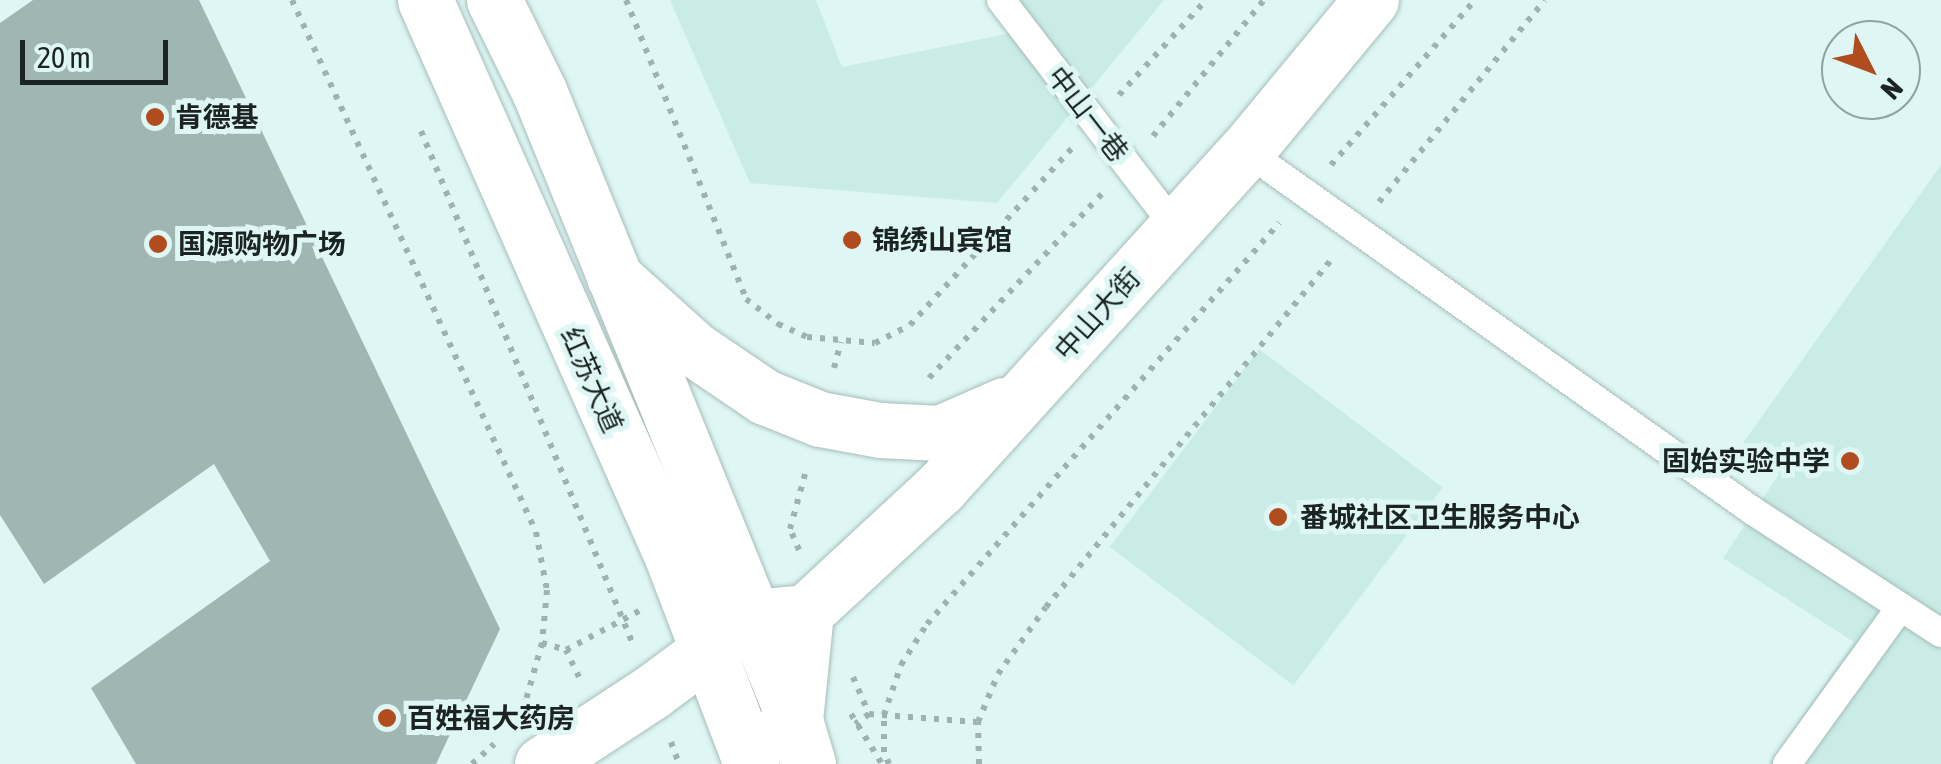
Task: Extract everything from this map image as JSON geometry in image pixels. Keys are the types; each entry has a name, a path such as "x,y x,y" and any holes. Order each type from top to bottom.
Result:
{"main road":[{"name":"红苏大道","path":"425,0 670,554 708,650 744,760"},
{"name":"红苏大道","path":"494,0 539,91 802,742"},
{"name":"中山大街","path":"806,612 940,488 1246,151 1371,0"},
{"path":"614,277 694,349 765,397 820,419 880,430 940,433 1021,398"},
{"path":"542,764 653,691 753,617 806,612 802,742 744,760"}],"lane":[{"name":"中山一巷","path":"1001,0 1176,228"},
{"path":"1246,151 1754,511 1941,633"},
{"path":"1788,764 1900,608"}],"path":[{"path":"292,0 536,532 547,590 542,644 526,700 493,745 472,764"},
{"path":"626,0 746,300 778,324 807,337 875,342 910,324 1206,0"},
{"path":"880,430 1128,166 1264,0"},
{"path":"889,764 884,752 884,715 901,664 927,624 1475,0"},
{"path":"980,764 978,722 998,674 1046,606 1544,0"},
{"path":"420,128 653,691"},
{"path":"542,644 566,650"},
{"path":"869,714 978,722"}],"shaded area":[{"path":"670,0 816,0 842,67 1007,34 1021,0 1164,0 997,203 750,183"},
{"name":"固始实验中学","path":"1941,165 1941,764 1769,764 1854,642 1723,558 1779,474 1740,447"},
{"name":"番城社区卫生服务中心","path":"1259,349 1443,487 1293,685 1110,547"}],"building":[{"name":"国源购物广场","path":"33,0 199,0 500,629 436,764 136,764 91,688 270,561 214,464 44,584 0,515 0,23"}],"place":[{"name":"肯德基","path":"155,117"},
{"name":"锦绣山宾馆","path":"852,240"},
{"name":"国源购物广场","path":"158,244"},
{"name":"固始实验中学","path":"1850,461"},
{"name":"番城社区卫生服务中心","path":"1278,517"},
{"name":"百姓福大药房","path":"387,718"}]}
